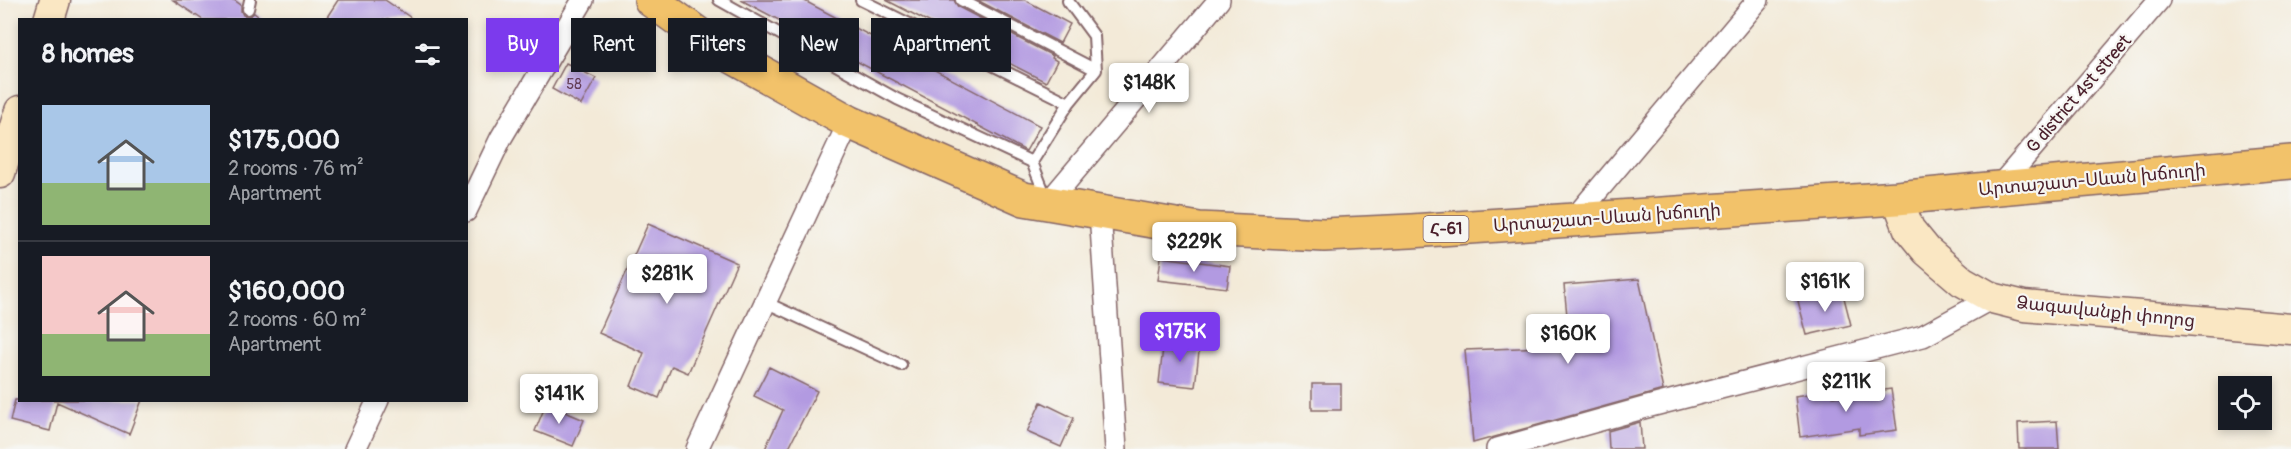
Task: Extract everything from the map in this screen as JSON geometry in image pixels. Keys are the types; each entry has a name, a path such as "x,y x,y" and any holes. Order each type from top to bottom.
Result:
{"main road":[{"name":"Արտաշատ-Սևան խճուղի","path":"651,0 719,49 849,122 1024,199 1199,229 1324,235 1573,220 1897,198 2291,162"}],"street":[{"path":"50,18 55,0"},
{"path":"468,207 501,138 583,0"},
{"path":"1048,203 1219,0"},
{"path":"1573,220 1758,0"},
{"name":"G district 4st street","path":"1998,188 2159,0"},
{"path":"697,449 849,122"},
{"path":"0,173 10,128"},
{"name":"Ձագավանքի փողոց","path":"1897,198 1909,229 1927,251 1962,281 1992,298 2024,306 2291,329"},
{"path":"1100,212 1116,449"},
{"path":"1497,449 1647,407 1923,336 1992,298"},
{"path":"355,449 377,402"}],"lane":[{"path":"719,0 897,99 1032,162 1048,203"},
{"path":"861,0 1069,104"},
{"path":"961,0 1096,70"},
{"path":"1032,162 1069,104 1096,70 1094,36 1068,1"},
{"path":"765,302 901,364"}],"building":[{"path":"173,0 234,0 241,5 243,15 250,16 254,13 260,18 200,18"},
{"path":"338,0 385,0 411,18 326,18"},
{"path":"741,0 803,0 837,18 779,18 779,20"},
{"path":"886,0 954,0 958,7 979,18 921,18"},
{"path":"977,0 1025,0 1070,24 1060,43"},
{"path":"859,30 871,36 871,69 859,63"},
{"path":"1011,34 1053,56 1052,58 1057,61 1046,82 1011,64"},
{"path":"566,63 571,66 571,72 584,72 596,78 581,105 552,89"},
{"path":"877,72 938,72 1040,126 1026,151"},
{"path":"648,224 737,263 688,373 672,366 659,398 631,386 644,353 599,333"},
{"path":"1161,257 1230,266 1227,288 1158,280"},
{"path":"1639,279 1663,390 1473,443 1465,350 1570,346 1564,285"},
{"path":"1842,290 1851,325 1807,335 1798,301"},
{"path":"1164,339 1200,343 1195,387 1159,383"},
{"path":"769,367 817,391 788,449 765,449 783,410 754,396"},
{"path":"1312,384 1341,384 1341,410 1312,410"},
{"path":"1891,389 1897,430 1859,435 1859,428 1800,437 1795,396 1832,391 1833,397"},
{"path":"15,400 18,402 57,402 50,431 10,421"},
{"path":"57,402 141,402 129,434"},
{"path":"1041,402 1074,418 1061,447 1027,432"},
{"path":"546,404 584,420 573,446 535,431"},
{"path":"2057,421 2059,449 2019,449 2018,423"},
{"path":"1640,422 1642,449 1609,449 1608,431"}]}
